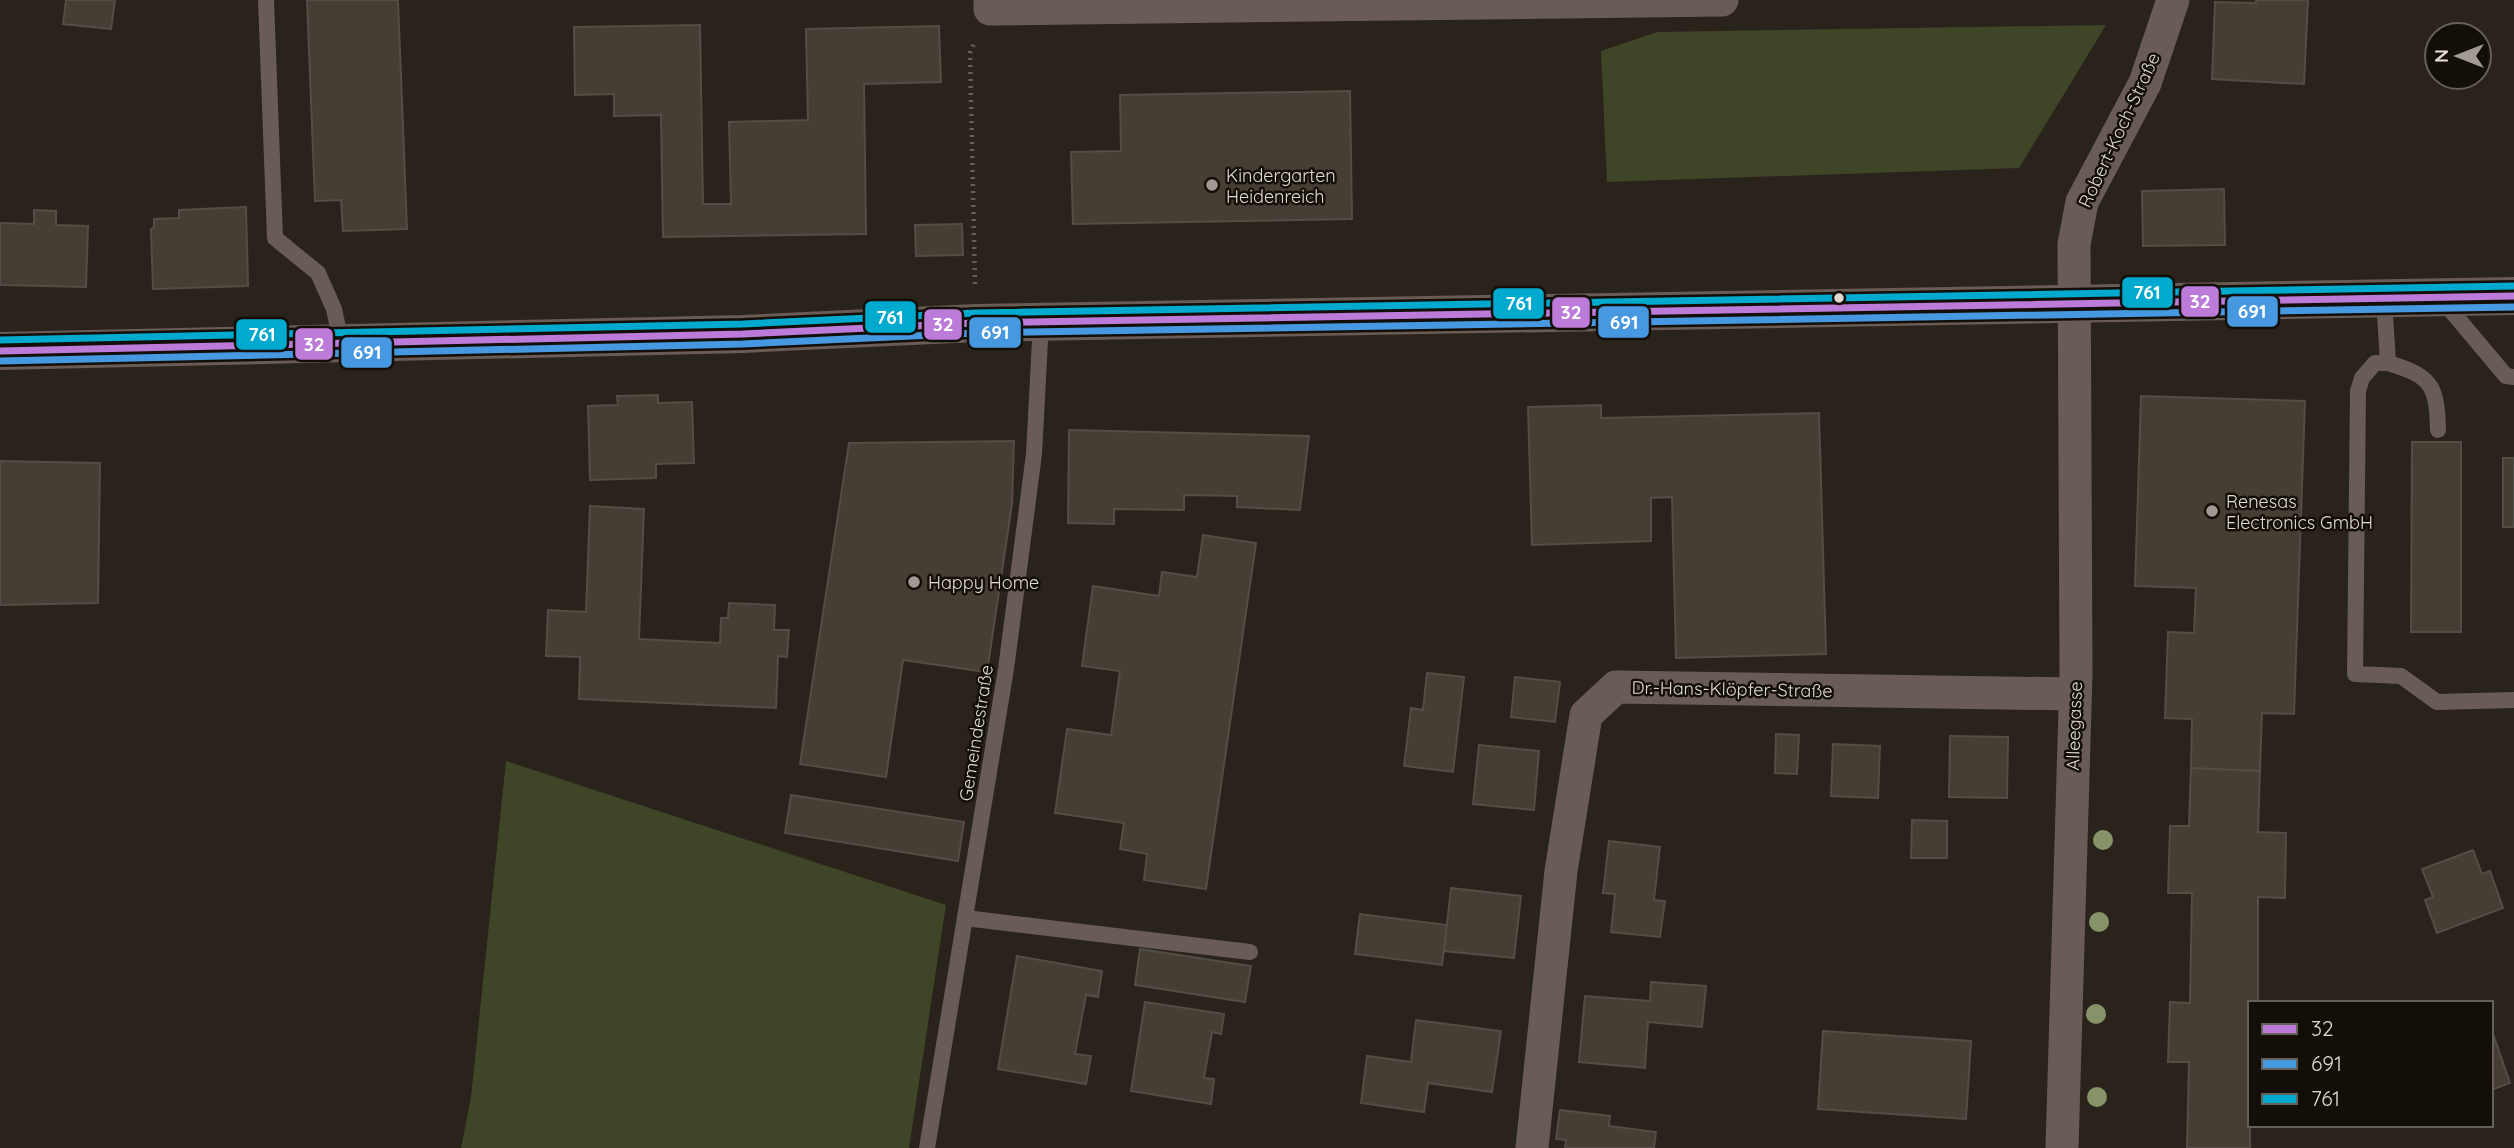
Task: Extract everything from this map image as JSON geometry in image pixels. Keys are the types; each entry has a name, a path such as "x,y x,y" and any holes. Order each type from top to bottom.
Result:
{"main road":[{"path":"0,351 743,334 976,323 2514,296"}],"street":[{"path":"990,4 1722,0"},
{"name":"Robert-Koch-Straße","path":"2074,303 2074,244 2082,202 2145,83 2173,0"},
{"name":"Alleegasse","path":"2062,1148 2077,529 2074,303"},
{"name":"Dr.-Hans-Klöpfer-Straße","path":"1532,1148 1561,871 1586,715 1616,687 2074,694"}],"lane":[{"path":"266,0 275,238 318,273 334,309 341,342"},
{"path":"2439,297 2506,376 2514,377"},
{"path":"2384,298 2388,363"},
{"name":"Gemeindestraße","path":"927,1148 1006,669 1034,454 1041,322"},
{"path":"2438,430 2437,397 2422,376 2388,363 2375,363 2367,370 2358,391 2355,674 2402,676 2437,702 2514,701"},
{"path":"965,918 1250,952"}],"path":[{"path":"976,323 970,53 990,4"}],"green space":[{"path":"2106,25 2019,168 1607,182 1601,51 1657,32"},
{"path":"506,761 946,905 909,1148 461,1148 471,1097"}],"building":[{"path":"66,0 115,0 111,29 63,24"},
{"path":"307,0 398,0 407,229 343,231 341,200 315,201"},
{"path":"2256,0 2308,0 2304,84 2212,79 2215,2 2256,3"},
{"path":"700,25 703,204 731,204 729,122 808,120 806,29 939,26 941,82 864,84 866,234 663,237 661,115 614,116 614,94 575,95 574,27"},
{"name":"Kindergarten Heidenreich","path":"1350,91 1352,219 1073,224 1071,152 1121,151 1120,95"},
{"path":"2224,189 2225,245 2143,246 2142,191"},
{"path":"246,207 248,286 153,289 151,229 154,228 154,219 179,218 179,210"},
{"path":"34,210 56,211 56,225 88,226 86,287 0,285 0,223 34,224"},
{"path":"962,224 963,255 916,256 915,225"},
{"path":"658,395 658,403 692,402 694,463 656,464 656,478 590,480 588,406 618,405 617,396"},
{"path":"2141,396 2305,401 2294,714 2262,713 2260,771 2191,768 2192,719 2165,718 2168,632 2194,633 2196,588 2135,586"},
{"path":"1601,405 1601,418 1819,413 1826,654 1676,658 1672,497 1651,498 1651,541 1532,545 1528,407"},
{"path":"1069,430 1309,436 1300,510 1237,507 1237,496 1184,495 1184,510 1114,509 1114,524 1068,523"},
{"name":"Happy Home","path":"1014,441 1012,504 987,672 903,660 886,777 800,764 849,443"},
{"path":"2412,442 2461,442 2461,632 2411,632"},
{"path":"2503,458 2514,458 2514,527 2503,527"},
{"path":"0,461 100,463 98,603 0,605"},
{"path":"590,506 644,509 639,639 720,643 721,618 728,618 729,603 775,605 774,630 789,630 787,657 778,656 776,708 579,699 580,657 546,656 548,610 586,612"},
{"path":"1203,535 1256,543 1206,889 1144,880 1147,854 1120,849 1124,823 1055,813 1067,729 1111,735 1120,671 1082,666 1093,586 1159,596 1162,572 1197,577"},
{"path":"1427,673 1464,677 1453,772 1404,766 1411,708 1423,710"},
{"path":"1515,677 1560,682 1555,722 1511,717"},
{"path":"1776,734 1799,735 1797,774 1775,773"},
{"path":"1950,736 2008,737 2007,798 1949,797"},
{"path":"1833,744 1880,746 1878,798 1831,796"},
{"path":"1479,745 1539,751 1534,810 1473,804"},
{"path":"2191,768 2260,771 2258,832 2286,833 2285,898 2258,897 2258,1001 2248,1001 2250,1148 2187,1148 2189,1062 2168,1062 2170,1002 2190,1003 2192,893 2168,893 2170,826 2189,826"},
{"path":"791,795 964,822 958,861 785,833"},
{"path":"1912,820 1947,821 1947,858 1911,858"},
{"path":"1609,841 1660,847 1654,900 1665,901 1660,937 1611,932 1615,894 1603,893"},
{"path":"2473,850 2482,874 2490,871 2503,908 2437,933 2425,900 2433,897 2422,869"},
{"path":"1451,888 1521,896 1514,958 1444,951"},
{"path":"1360,914 1447,925 1442,965 1355,954"},
{"path":"1140,949 1251,966 1245,1002 1135,985"},
{"path":"1017,956 1102,971 1098,997 1086,995 1075,1054 1091,1056 1086,1084 998,1069"},
{"path":"1651,982 1706,986 1702,1027 1648,1022 1645,1068 1579,1062 1585,996 1650,1001"},
{"path":"1145,1002 1224,1014 1221,1034 1212,1032 1204,1078 1214,1079 1211,1104 1131,1091"},
{"path":"1416,1020 1501,1031 1492,1092 1428,1083 1424,1112 1361,1103 1367,1056 1411,1062"},
{"path":"1823,1031 1971,1041 1966,1119 1818,1109"},
{"path":"2493,1034 2510,1083 2493,1089"},
{"path":"1560,1110 1610,1116 1609,1126 1656,1132 1654,1148 1565,1148 1566,1140 1556,1139"}],"transit line":[{"name":"761","path":"0,340 743,324 976,313 2514,286"},
{"name":"32","path":"0,351 743,334 976,323 2514,296"},
{"name":"691","path":"0,361 743,344 976,333 2514,307"}],"place":[{"name":"Kindergarten Heidenreich","path":"1212,185"},
{"name":"Renesas Electronics GmbH","path":"2212,511"},
{"name":"Happy Home","path":"914,582"}]}
